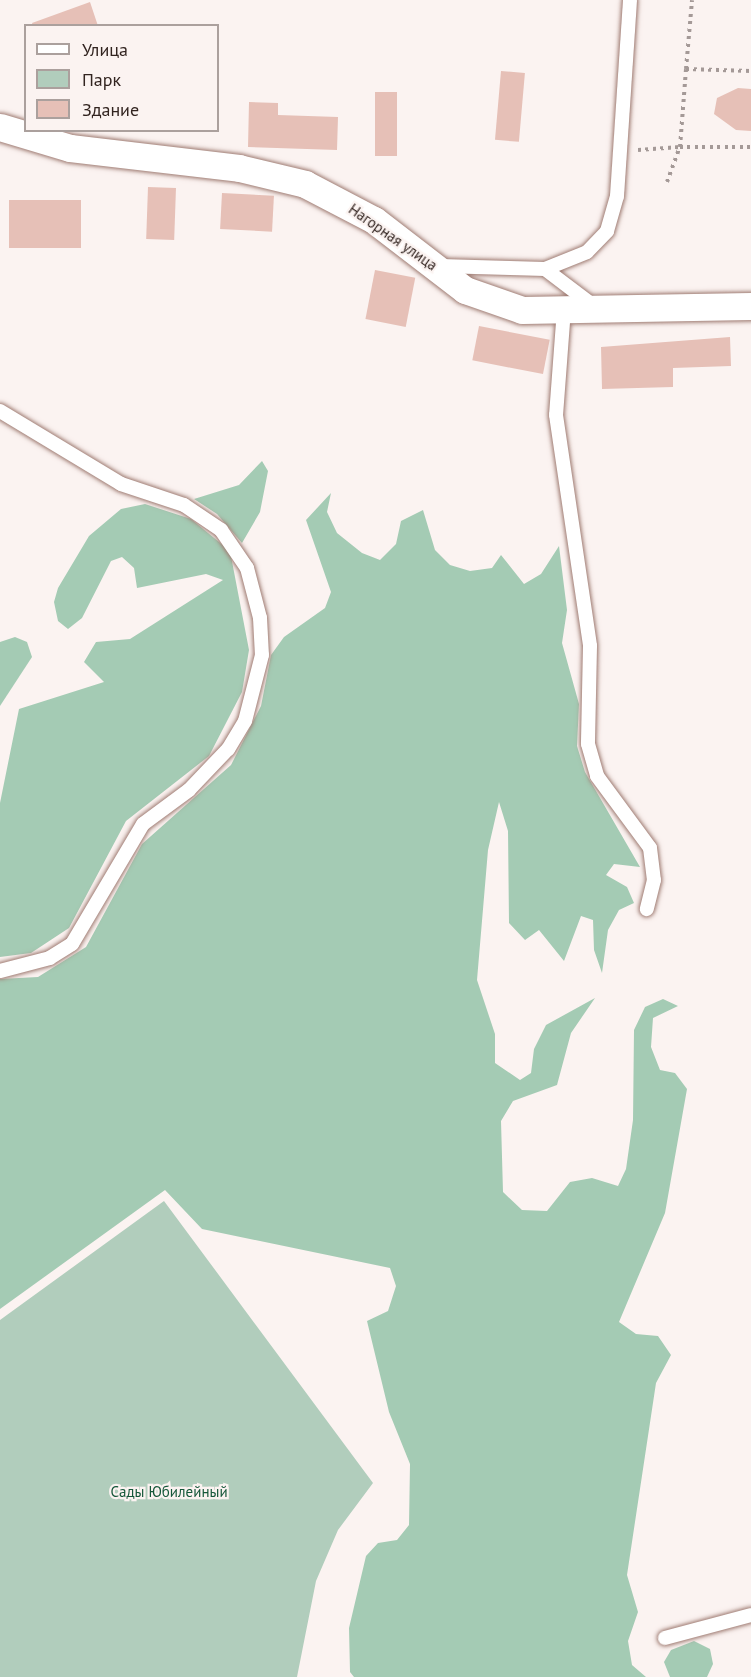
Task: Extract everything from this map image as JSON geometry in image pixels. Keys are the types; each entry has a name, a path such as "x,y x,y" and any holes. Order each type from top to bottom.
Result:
{"street":[{"name":"Нагорная улица","path":"0,127 31,140 112,155 273,174 354,207 435,265 465,290 503,305 564,309 751,306"}],"lane":[{"path":"435,265 545,269 587,252 608,231 615,213 630,0"},
{"path":"545,269 598,309"},
{"path":"564,309 556,416 590,646 588,744 597,776 650,848 654,880 647,909"},
{"path":"0,411 121,484 184,505 221,530 247,568 260,618 262,655 245,721 228,749 204,777 143,824 72,944 50,958 0,970"},
{"path":"665,1638 751,1615"}],"path":[{"path":"667,182 680,147 692,0"},
{"path":"686,69 751,71"},
{"path":"620,150 751,147"}],"green space":[{"path":"262,461 268,471 260,512 242,543 217,514 194,499 239,485"},
{"path":"331,493 327,512 337,533 362,553 380,560 396,544 401,521 423,510 435,550 450,565 470,571 492,568 501,555 524,584 541,574 559,546 567,610 562,643 579,704 577,746 585,772 640,867 614,864 606,875 627,887 634,903 619,910 608,930 602,973 594,950 593,920 581,916 564,961 539,930 525,940 509,923 508,831 499,802 488,850 477,980 495,1034 495,1063 520,1080 531,1073 534,1049 546,1025 595,998 571,1033 557,1085 513,1101 501,1121 503,1192 522,1210 547,1211 570,1182 592,1178 618,1186 626,1169 633,1120 634,1030 645,1007 663,999 678,1006 653,1018 651,1047 660,1070 675,1073 687,1089 665,1213 619,1322 636,1334 658,1336 671,1355 656,1383 627,1575 638,1612 628,1641 632,1665 646,1677 354,1677 350,1672 349,1628 366,1556 378,1543 397,1540 409,1525 410,1464 389,1412 367,1321 388,1311 396,1286 390,1268 202,1229 165,1190 0,1309 0,979 38,977 86,947 142,844 231,765 261,706 271,655 284,637 325,608 331,592 306,520"},
{"path":"145,504 191,519 230,551 249,650 242,692 209,756 126,821 69,928 31,953 0,957 0,803 19,709 104,682 84,662 96,642 130,639 223,580 206,574 137,588 134,568 122,557 111,561 82,618 68,629 58,621 54,602 58,588 89,536 121,509"},
{"path":"15,637 27,642 32,657 0,706 0,642"},
{"name":"Сады Юбилейный","path":"164,1201 373,1483 338,1530 316,1581 297,1677 0,1677 0,1320"},
{"path":"694,1641 710,1649 713,1664 707,1677 670,1677 664,1662 671,1650"}],"building":[{"path":"90,2 97,24 32,24"},
{"path":"501,71 525,73 519,142 495,140"},
{"path":"738,88 751,89 751,131 736,130 714,114 717,98"},
{"path":"375,92 397,92 397,156 375,156"},
{"path":"249,102 278,103 278,115 338,117 337,150 248,147"},
{"path":"148,187 176,188 174,240 146,239"},
{"path":"222,193 274,196 272,232 220,229"},
{"path":"9,200 81,200 81,248 9,248"},
{"path":"375,270 415,278 406,327 365,319"},
{"path":"479,326 550,340 543,374 472,360"},
{"path":"730,337 731,366 673,368 673,387 602,389 601,347"}]}
